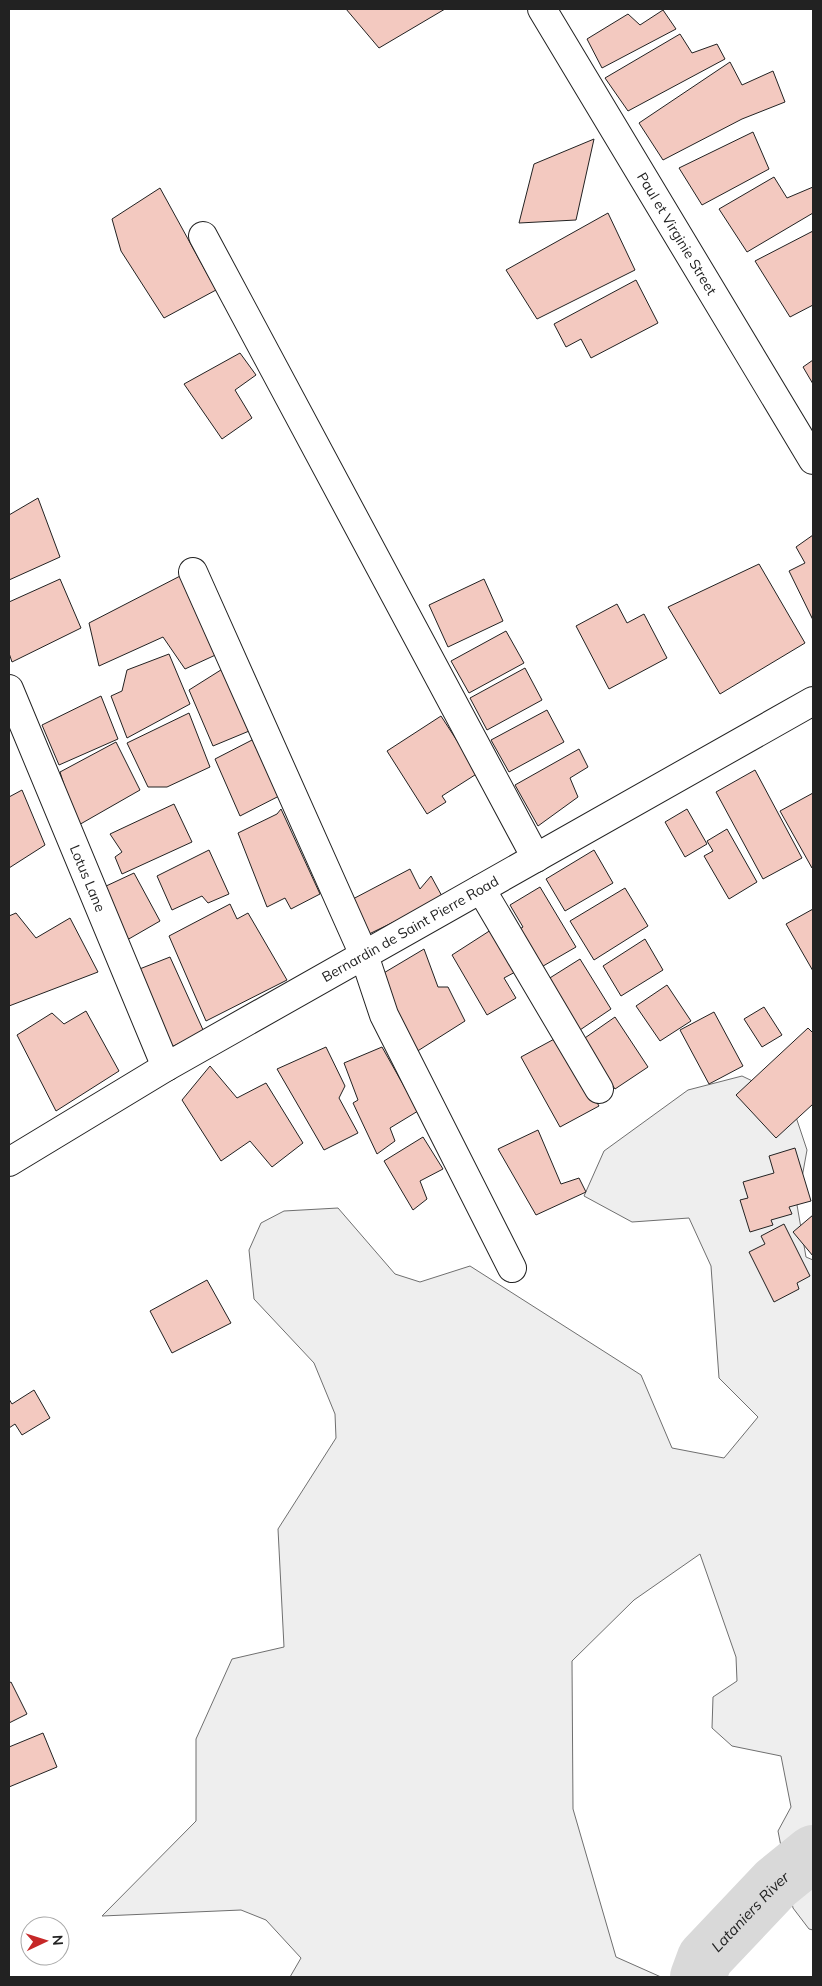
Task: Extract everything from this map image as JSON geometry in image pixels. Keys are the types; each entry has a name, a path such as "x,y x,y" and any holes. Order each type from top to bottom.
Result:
{"street":[{"name":"Paul et Virginie Street","path":"542,9 813,460"},
{"path":"203,236 536,858"},
{"path":"193,572 364,955 384,1015 512,1268"},
{"name":"Lotus Lane","path":"9,689 166,1067"},
{"name":"Bernardin de Saint Pierre Road","path":"9,1162 166,1067 813,701"},
{"path":"481,889 598,1090"}],"shaded area":[{"path":"742,1076 790,1099 807,1150 797,1205 806,1257 813,1260 813,1930 809,1929 793,1908 778,1831 791,1807 781,1756 732,1746 712,1728 713,1697 737,1681 736,1657 700,1554 634,1600 572,1661 573,1809 616,1957 661,1977 290,1977 301,1958 266,1920 241,1910 102,1916 196,1821 196,1739 232,1659 284,1647 278,1529 336,1438 335,1414 314,1363 254,1299 249,1250 261,1223 284,1211 338,1208 395,1274 420,1282 470,1266 641,1375 672,1448 724,1458 758,1417 719,1378 711,1266 689,1218 632,1222 584,1196 604,1151 688,1090"}],"building":[{"path":"346,9 445,9 379,48"},
{"path":"663,10 676,29 602,68 587,39 628,14 640,25"},
{"path":"680,34 692,53 717,44 725,59 628,111 605,78"},
{"path":"730,62 742,85 773,71 785,102 742,119 663,160 639,123"},
{"path":"753,132 769,169 702,205 679,168"},
{"path":"594,139 576,220 519,223 534,164"},
{"path":"774,177 787,198 813,187 813,213 747,252 719,209"},
{"path":"160,188 216,290 164,318 121,251 112,219"},
{"path":"608,213 635,270 537,319 506,270"},
{"path":"813,231 813,305 790,317 755,261"},
{"path":"636,280 658,323 591,358 581,339 566,347 554,324"},
{"path":"240,353 256,375 235,390 252,418 222,439 184,384"},
{"path":"813,360 813,384 803,367"},
{"path":"38,498 60,557 9,580 9,515"},
{"path":"813,535 813,620 789,571 805,563 796,547"},
{"path":"759,564 805,643 720,694 668,607"},
{"path":"184,574 222,652 185,669 163,637 99,666 89,623"},
{"path":"60,579 81,628 12,662 9,653 9,602"},
{"path":"484,579 503,621 448,647 429,605"},
{"path":"617,604 627,623 644,614 667,658 609,689 576,626"},
{"path":"506,631 524,663 469,693 451,661"},
{"path":"169,654 190,704 127,738 111,696 122,691 127,670"},
{"path":"224,668 254,729 213,746 189,690"},
{"path":"525,668 542,700 487,730 470,698"},
{"path":"101,696 118,739 59,765 42,725"},
{"path":"547,710 564,742 509,772 491,740"},
{"path":"189,713 210,767 167,787 148,787 127,743"},
{"path":"441,716 478,773 442,796 446,802 427,814 387,751"},
{"path":"254,739 283,794 240,816 215,759"},
{"path":"116,742 140,790 77,826 60,772"},
{"path":"579,749 588,767 570,778 578,797 538,826 515,785"},
{"path":"755,770 802,858 763,879 716,792"},
{"path":"22,790 45,845 9,868 9,797"},
{"path":"813,793 813,867 812,868 780,811"},
{"path":"174,804 192,842 122,874 115,857 122,852 110,834"},
{"path":"281,809 320,894 291,909 285,898 267,907 238,833 277,814"},
{"path":"687,809 707,844 685,857 665,822"},
{"path":"727,829 757,882 729,899 704,856 713,851 707,841"},
{"path":"209,850 229,894 208,903 202,896 172,910 157,876"},
{"path":"594,850 613,883 565,911 546,879"},
{"path":"410,869 420,889 431,876 443,898 367,935 351,900"},
{"path":"134,873 160,921 127,940 104,887"},
{"path":"540,887 576,947 538,969 515,932 523,927 510,905"},
{"path":"625,888 648,926 594,960 570,921"},
{"path":"230,904 237,919 248,913 287,980 206,1021 169,936"},
{"path":"813,909 813,971 786,924"},
{"path":"16,913 36,938 70,918 98,972 9,1006 9,916"},
{"path":"494,928 519,970 504,978 516,998 487,1015 452,955"},
{"path":"645,939 663,970 621,996 603,966"},
{"path":"424,949 438,987 448,987 465,1021 416,1052 377,977"},
{"path":"170,957 204,1032 169,1048 137,970"},
{"path":"580,959 611,1009 577,1032 545,981"},
{"path":"667,985 691,1021 660,1041 636,1006"},
{"path":"764,1007 782,1035 762,1047 744,1019"},
{"path":"86,1011 119,1071 56,1111 17,1035 52,1013 64,1024"},
{"path":"714,1012 743,1066 709,1084 680,1030"},
{"path":"615,1017 648,1067 615,1089 582,1040"},
{"path":"808,1028 813,1033 813,1104 776,1138 736,1095"},
{"path":"558,1037 599,1106 560,1127 521,1057"},
{"path":"326,1047 345,1086 339,1098 358,1133 324,1150 277,1069"},
{"path":"382,1047 418,1111 390,1128 395,1141 377,1154 353,1103 358,1100 344,1063"},
{"path":"210,1066 237,1098 266,1083 303,1143 272,1167 250,1141 221,1161 182,1100"},
{"path":"538,1130 561,1184 579,1178 586,1192 536,1215 498,1149"},
{"path":"423,1137 443,1169 420,1181 427,1199 413,1210 384,1161"},
{"path":"795,1148 811,1201 789,1207 792,1214 771,1220 773,1225 750,1232 740,1200 748,1198 743,1182 774,1173 769,1156"},
{"path":"813,1215 813,1256 793,1232"},
{"path":"784,1224 810,1276 797,1283 799,1289 774,1302 749,1252 765,1244 761,1236"},
{"path":"207,1280 231,1323 172,1353 150,1311"},
{"path":"34,1390 50,1418 22,1435 15,1424 9,1428 9,1399 12,1404"},
{"path":"11,1682 27,1714 9,1723 9,1683"},
{"path":"43,1733 57,1767 9,1787 9,1747"}],"waterway":[{"name":"Lataniers River","path":"698,1977 705,1958 776,1883 813,1853"}]}
